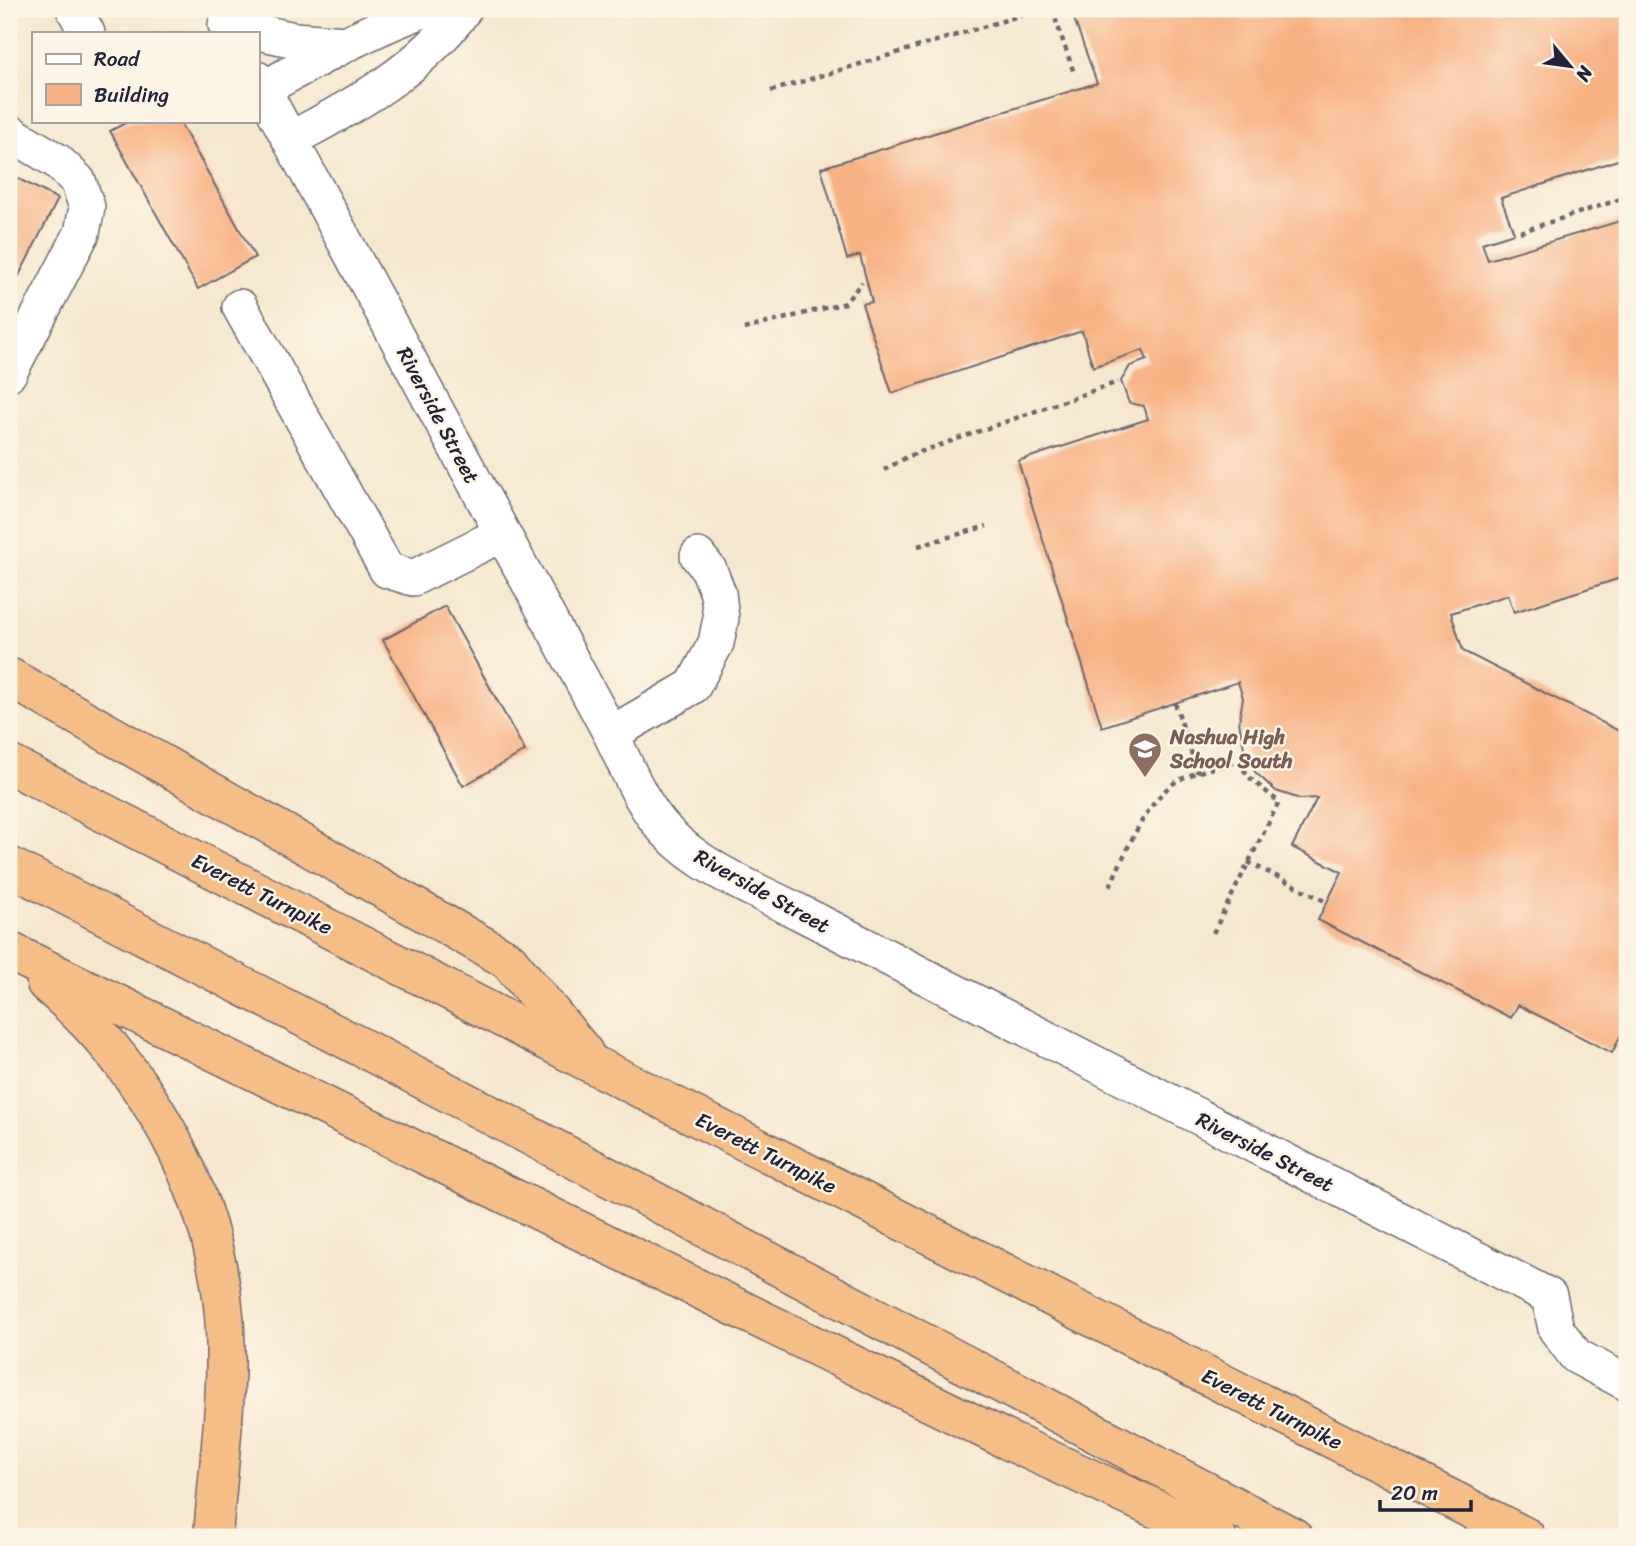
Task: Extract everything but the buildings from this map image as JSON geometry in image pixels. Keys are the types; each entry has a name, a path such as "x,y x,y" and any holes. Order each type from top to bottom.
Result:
{"highway":[{"path":"9,677 508,960 594,1065"},
{"name":"Everett Turnpike","path":"9,764 594,1065 1526,1537"},
{"path":"9,866 1293,1537"},
{"path":"9,952 73,1006 118,1058 158,1114 172,1139 204,1214 216,1262 224,1315 224,1387 214,1537"},
{"path":"9,952 995,1434 1217,1537"}],"street":[{"path":"74,9 86,32"},
{"path":"260,84 426,9"},
{"path":"291,139 393,79 450,28 464,9"},
{"path":"224,22 295,40 345,44"},
{"name":"Riverside Street","path":"260,84 611,734 640,793 665,831 706,863 1042,1039 1549,1296 1556,1329 1576,1356 1627,1383"},
{"path":"9,132 57,161 78,181 87,207 82,233 9,373"},
{"path":"240,307 387,570 413,578 502,534"},
{"path":"611,734 693,686 716,643 721,618 718,593 709,570 698,556"}],"path":[{"path":"771,90 1042,9"},
{"path":"1052,9 1074,73"},
{"path":"1521,232 1627,197"},
{"path":"744,329 845,303 862,282"},
{"path":"884,470 909,456 1118,382"},
{"path":"918,546 987,526"},
{"path":"1175,703 1198,773"},
{"path":"1110,886 1133,839 1166,789 1181,779 1237,761 1251,779 1279,802 1211,937"},
{"path":"1248,862 1327,902"}],"place":[{"name":"Nashua High School South","path":"1145,779"}]}
